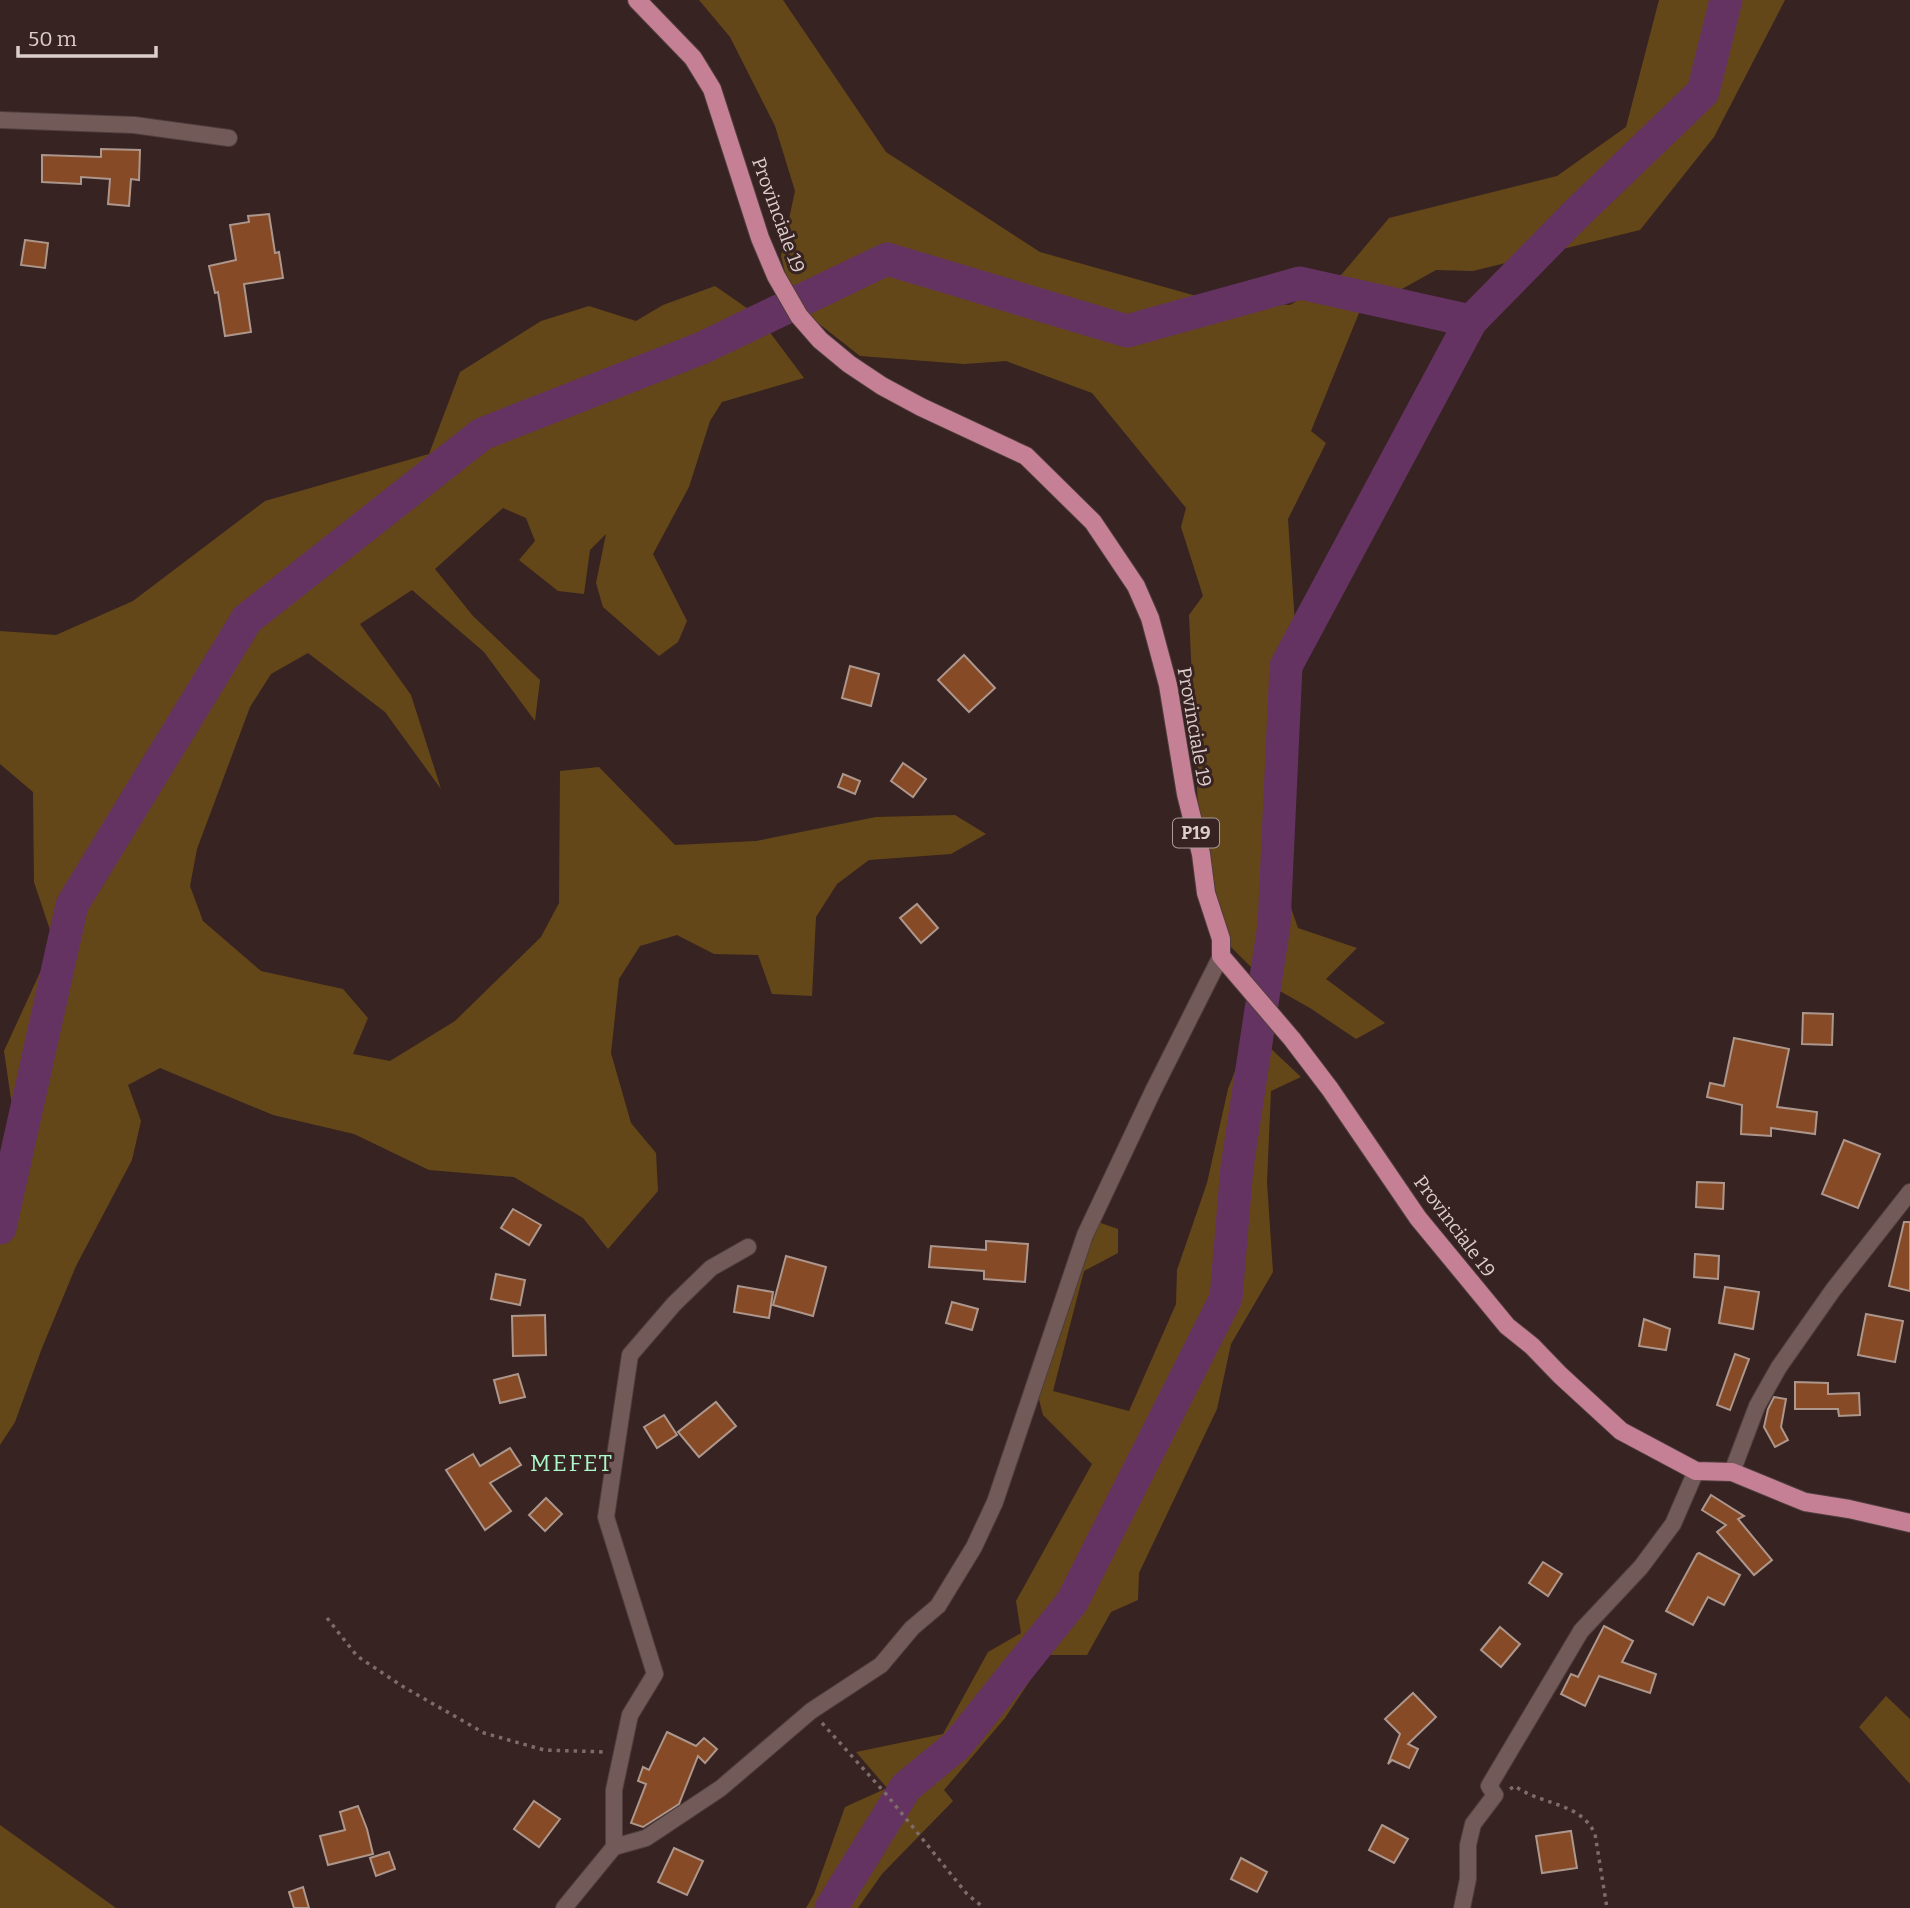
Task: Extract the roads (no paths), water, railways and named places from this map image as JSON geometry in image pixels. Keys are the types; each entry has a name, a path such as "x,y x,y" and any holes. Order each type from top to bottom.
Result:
{"main road":[{"name":"Provinciale 19","path":"637,0 693,58 712,89 760,237 776,276 799,317 820,340 882,386 1026,456 1093,522 1136,586 1150,618 1168,685 1206,893 1221,939 1221,956 1300,1049 1418,1218 1507,1326 1532,1346 1621,1431 1696,1471 1732,1472 1805,1502 1910,1523"}],"street":[{"path":"0,120 134,125 229,138"},
{"path":"564,1908 614,1847 646,1838 721,1788 811,1711 881,1665 912,1628 938,1606 974,1547 995,1502 1085,1235 1158,1078 1221,956"},
{"path":"1732,1472 1757,1406 1779,1367 1833,1290 1910,1192"},
{"path":"614,1847 614,1790 630,1715 655,1674 606,1517 630,1355 674,1304 711,1268 748,1247"},
{"path":"1462,1908 1468,1879 1468,1845 1473,1824 1495,1795 1489,1786 1581,1631 1641,1567 1673,1524 1696,1471"}],"waterway":[{"path":"831,1908 906,1787 957,1745 1072,1602 1226,1298 1237,1167 1274,925 1286,666 1471,321 1573,217 1703,92 1726,0"},
{"path":"0,1228 72,905 247,619 482,434 702,348 887,259 1127,331 1300,283 1471,321"}],"district":[{"name":"MEFET","path":"572,1463"}]}
